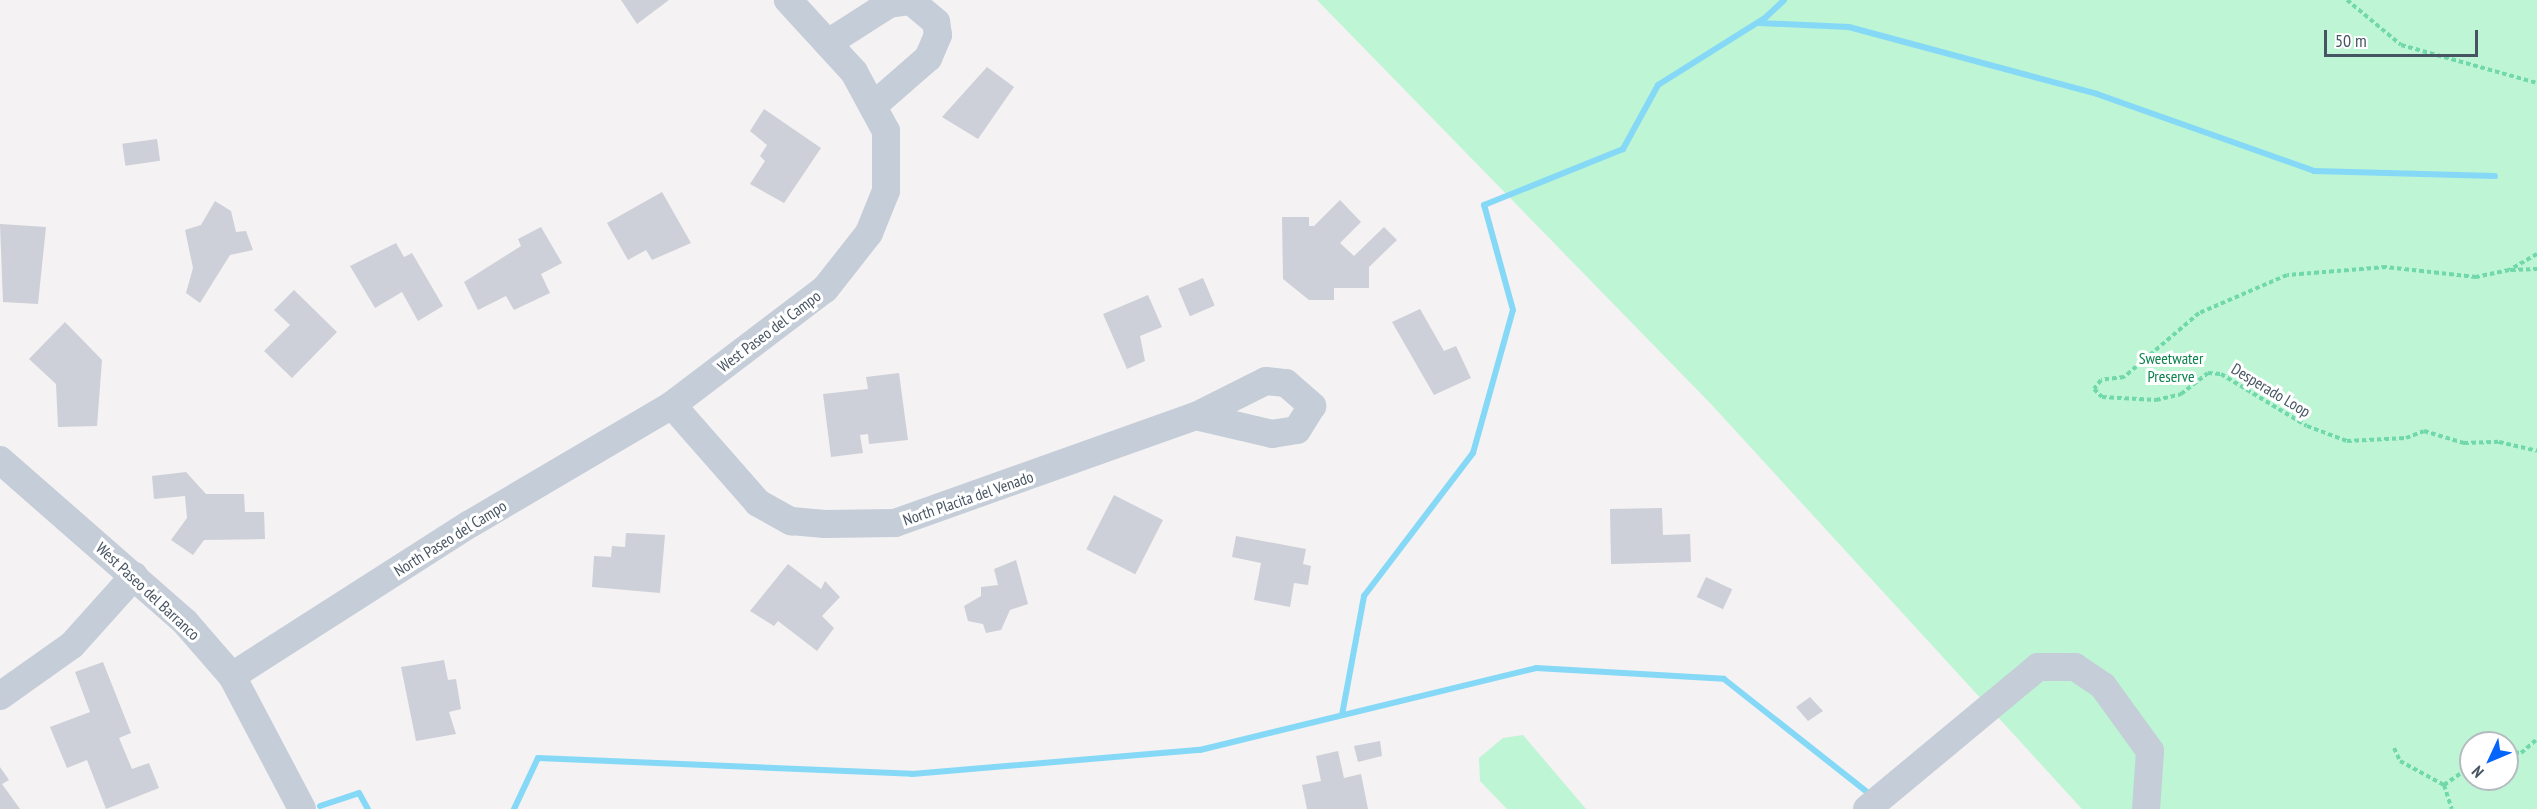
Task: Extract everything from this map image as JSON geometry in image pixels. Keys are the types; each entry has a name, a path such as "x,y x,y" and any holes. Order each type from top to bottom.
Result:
{"street":[{"name":"West Paseo del Campo","path":"672,405 825,289 869,232 886,191 886,131 854,72 788,0"},
{"path":"828,43 889,4 911,1 936,22 938,35 928,58 873,106"},
{"name":"North Placita del Venado","path":"672,405 758,503 791,521 825,524 895,523 1196,416"},
{"name":"North Paseo del Campo","path":"232,676 470,524 672,405"},
{"name":"West Paseo del Barranco","path":"0,460 185,621 232,676 302,809"},
{"path":"0,696 72,645 134,576"},
{"path":"1867,809 1987,714 2038,667 2075,667 2103,686 2151,751 2146,809"}],"path":[{"path":"2347,0 2401,45 2537,83"},
{"name":"Desperado Loop","path":"2509,270 2537,254"},
{"name":"Desperado Loop","path":"2537,269 2509,270 2476,277 2336,267 2287,275 2199,313 2124,377 2101,380 2094,389 2102,397 2156,400 2181,394 2208,373 2221,374 2307,426 2347,441 2406,438 2424,431 2464,443 2499,442 2537,451"},
{"path":"2519,753 2537,739"},
{"path":"2394,748 2400,761 2444,785 2452,809"},
{"path":"2444,785 2459,774"}],"green space":[{"name":"Sweetwater Preserve","path":"1317,0 2537,0 2537,809 2082,809 1711,404"},
{"path":"1523,735 1586,809 1507,809 1480,781 1479,758 1503,738"}],"building":[{"path":"621,0 669,0 637,24"},
{"path":"987,67 1014,87 978,139 942,117"},
{"path":"764,109 821,148 784,203 750,184 765,161 760,156 767,145 750,131"},
{"path":"157,139 160,161 125,166 122,144"},
{"path":"662,192 691,243 652,260 646,250 628,260 607,223"},
{"path":"1340,200 1361,222 1340,243 1354,256 1384,227 1397,240 1369,267 1369,288 1334,288 1334,300 1309,300 1283,279 1282,217 1309,217 1309,226 1314,226"},
{"path":"215,201 231,211 236,232 246,231 253,250 230,255 200,303 186,293 193,268 185,230 201,225"},
{"path":"0,224 46,227 38,304 3,302"},
{"path":"541,227 562,263 541,274 550,293 514,310 506,296 478,310 464,282 521,246 518,239"},
{"path":"396,243 404,257 412,253 443,306 418,321 402,292 375,308 350,266"},
{"path":"1203,278 1215,306 1190,316 1178,289"},
{"path":"294,290 337,332 292,378 264,351 290,325 274,310"},
{"path":"1148,295 1162,327 1140,336 1145,361 1127,369 1103,314"},
{"path":"1420,309 1444,351 1456,346 1471,378 1434,395 1392,322"},
{"path":"65,322 102,360 97,426 58,427 56,384 29,359"},
{"path":"899,373 908,440 869,444 868,434 860,435 863,453 831,457 823,394 868,389 866,377"},
{"path":"186,472 206,494 244,494 245,512 264,512 265,539 204,540 193,555 171,540 187,518 185,496 154,499 152,476"},
{"path":"1114,495 1163,520 1135,574 1086,549"},
{"path":"1662,508 1663,535 1690,534 1691,562 1611,564 1610,509"},
{"path":"626,533 665,535 660,593 592,587 594,556 611,557 612,546 625,547"},
{"path":"1236,536 1306,549 1303,564 1311,566 1308,585 1294,583 1290,607 1254,600 1261,563 1232,557"},
{"path":"1016,560 1028,604 1010,610 1001,630 986,633 983,624 968,621 964,606 981,596 981,587 998,585 994,569"},
{"path":"788,564 821,589 825,581 840,597 822,616 834,628 817,651 778,621 774,626 750,611"},
{"path":"1706,577 1732,589 1723,609 1697,597"},
{"path":"444,660 448,680 456,679 461,709 449,712 456,734 416,741 401,667"},
{"path":"103,662 131,733 119,738 132,769 149,763 159,788 106,809 87,760 67,768 50,727 90,712 75,672"},
{"path":"1810,697 1823,711 1808,721 1796,707"},
{"path":"1380,741 1382,756 1358,762 1354,746"},
{"path":"1338,751 1344,778 1361,774 1368,809 1307,809 1302,785 1321,781 1316,756"},
{"path":"0,767 9,780 2,784 20,809 0,809"}],"waterway":[{"path":"1342,715 1364,596 1473,453 1513,310 1484,205 1623,149 1658,85 1765,18 1784,0"},
{"path":"1759,23 1849,27 2097,94 2314,171 2495,176"},
{"path":"514,809 538,758 912,774 1200,750 1536,668 1724,679 1872,796"},
{"path":"320,806 359,793 368,809"}]}
